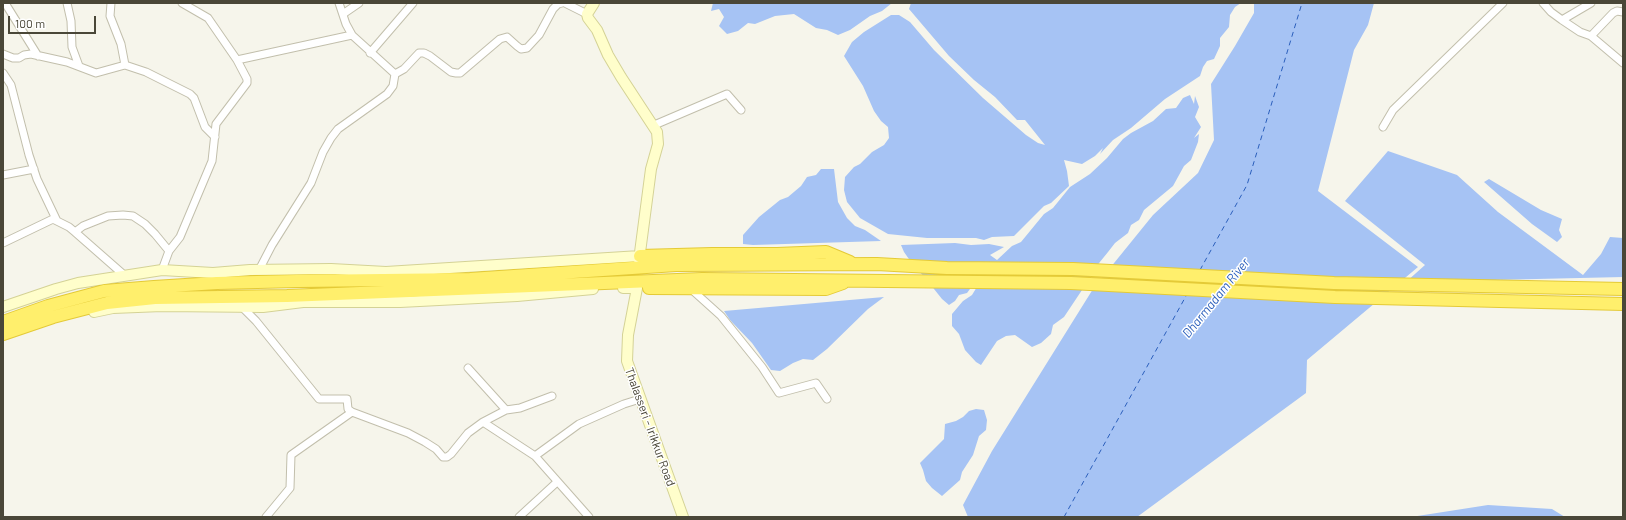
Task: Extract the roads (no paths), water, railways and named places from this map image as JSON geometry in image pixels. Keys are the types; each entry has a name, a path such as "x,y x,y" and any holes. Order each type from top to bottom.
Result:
{"highway":[{"path":"639,258 712,254 826,252 854,264"},
{"path":"3,322 48,306 104,292 154,287 298,280 470,278 676,265 877,264 947,268 1073,269 1334,283 1623,290"},
{"path":"3,334 53,317 107,303 155,298 295,296 681,279 1071,283 1335,297 1623,304"},
{"path":"637,288 826,289 852,280"}],"street":[{"path":"5,3 38,56"},
{"path":"67,3 71,21 72,47 79,66"},
{"path":"111,3 110,16 121,44 125,65"},
{"path":"162,270 169,251 180,237 212,161 216,124 247,83 237,60 208,18 182,3"},
{"path":"339,3 352,34 370,53 395,74"},
{"path":"343,14 358,3"},
{"path":"370,53 413,3"},
{"path":"3,307 56,289 124,275 162,270 213,273 259,270 331,269 386,272 639,258 651,170 658,144 657,132 621,78 608,55 597,30 587,14 564,3 558,4 553,9 539,35 527,48 521,49 507,37 500,39 460,73 452,72 430,56 424,53 419,53 404,69 395,74 392,86 387,94 338,129 331,138 323,152 311,183 272,245 259,270"},
{"path":"587,14 594,3"},
{"path":"1383,127 1393,110 1503,3"},
{"path":"1543,3 1551,12 1580,32 1591,36 1623,63"},
{"path":"1562,20 1590,3"},
{"path":"1591,36 1613,13 1617,11 1623,12"},
{"path":"237,60 352,34"},
{"path":"3,54 13,58 19,58 24,55 32,54 79,66 96,73 125,65 146,72 190,94 194,98 205,127 215,137"},
{"path":"3,73 11,85 34,169 57,221"},
{"path":"652,126 727,94 741,110"},
{"path":"3,175 34,169"},
{"path":"75,232 83,226 108,216 133,216 145,224 169,251"},
{"path":"3,243 53,219 69,227 124,275"},
{"path":"3,340 73,316 113,308 162,306 263,307 304,302 400,302 637,288"},
{"name":"Thalasseri - Irikkur Road","path":"637,288 628,335 627,361 683,517"},
{"path":"691,289 721,316 762,367 779,393 816,383 827,399"},
{"path":"241,306 256,321 319,399 347,399 346,406 352,412 408,433 425,442 443,457 451,454 468,433 483,422 506,410 520,408 552,396"},
{"path":"468,368 506,410"},
{"path":"535,456 579,424 624,404 640,399"},
{"path":"266,517 290,488 291,455 352,412"},
{"path":"483,422 535,456 589,517"},
{"path":"519,517 557,482"}],"water":[{"path":"713,3 892,3 882,11 870,16 850,30 838,35 827,30 816,28 794,14 775,16 755,24 748,23 738,31 727,34 719,26 724,17 719,9 711,11"},
{"path":"911,3 1241,3 1235,7 1230,15 1229,27 1220,38 1220,46 1214,59 1207,61 1200,76 1165,99 1131,128 1113,140 1100,154 1103,148 1095,156 1082,164 1064,160 1069,186 1051,203 1044,206 1014,236 992,237 984,240 976,238 927,238 888,234 860,218 847,202 844,190 845,177 854,167 860,164 872,152 884,145 889,138 888,127 881,121 874,111 863,86 844,56 852,42 864,32 891,15 899,15 910,22 934,50 983,98 1026,135 1038,143 1045,145 1025,120 1017,120 995,97 974,80 949,56 909,9"},
{"name":"Dharmadam River","path":"1254,3 1374,3 1368,25 1354,50 1318,191 1418,267 1307,360 1306,393 1137,517 968,517 963,505 992,451 1093,289 1153,215 1198,173 1214,140 1211,84 1254,13"},
{"path":"1190,95 1194,104 1195,96 1199,107 1195,117 1201,127 1194,138 1199,134 1198,142 1191,160 1184,166 1173,186 1144,210 1139,220 1131,225 1128,233 1115,243 1091,273 1088,281 1064,317 1053,325 1051,334 1041,343 1032,347 1015,335 1006,336 997,341 981,365 976,362 965,350 959,334 952,326 952,314 963,301 972,295 983,277 984,270 967,293 959,295 955,301 949,305 942,299 911,262 901,245 955,243 971,245 989,244 1004,247 990,255 997,260 1012,246 1021,242 1044,214 1053,208 1070,187 1090,174 1107,158 1123,139 1153,121 1166,109 1176,108 1183,98"},
{"path":"1388,151 1457,175 1498,212 1583,275 1601,254 1610,237 1623,238 1623,277 1406,282 1425,265 1345,201"},
{"path":"821,169 834,169 838,202 847,218 855,226 865,230 881,241 753,245 743,244 743,235 759,217 780,200 788,197 801,186 807,177 816,175"},
{"path":"1489,179 1541,210 1562,219 1559,230 1562,237 1557,242 1532,224 1484,182"},
{"path":"884,297 868,309 827,349 813,360 803,359 780,371 771,370 752,343 730,320 724,311"},
{"path":"976,409 984,410 987,420 986,430 979,436 973,455 962,472 960,480 942,496 926,481 920,463 944,439 945,424 956,421 969,411"},
{"path":"1488,505 1552,509 1565,517 1411,517"}]}
